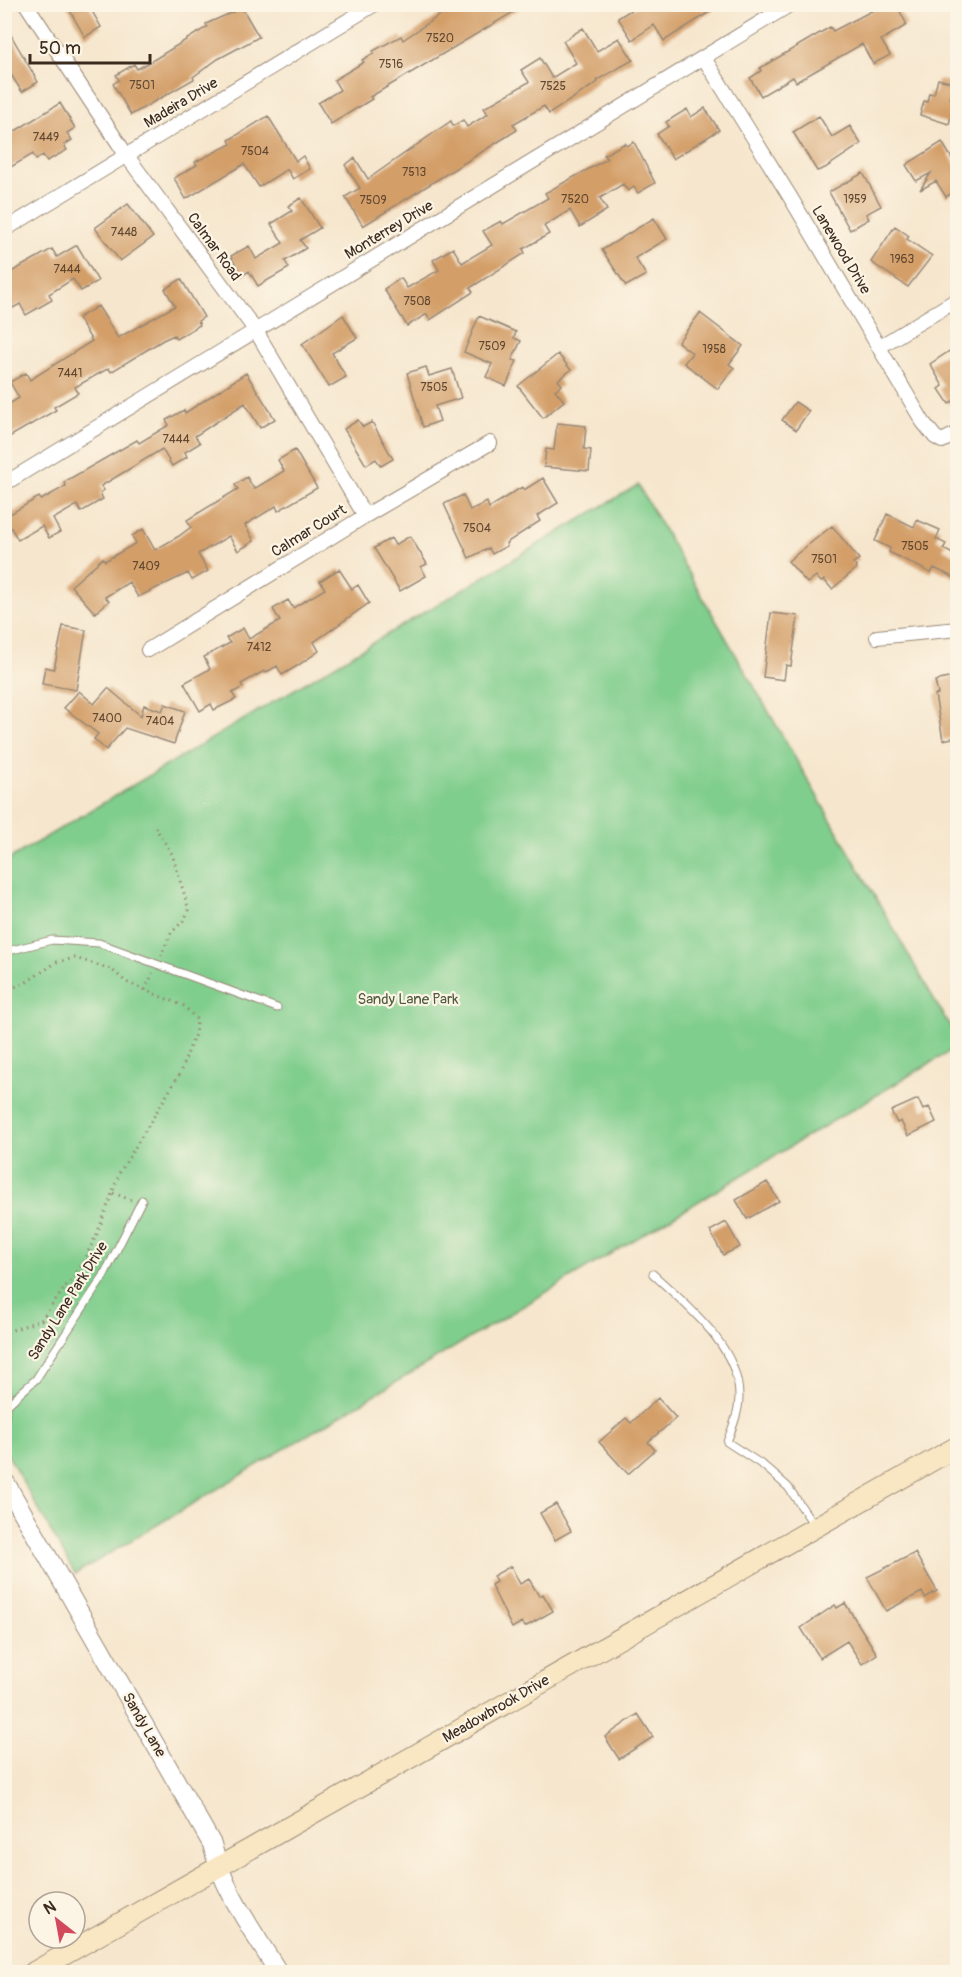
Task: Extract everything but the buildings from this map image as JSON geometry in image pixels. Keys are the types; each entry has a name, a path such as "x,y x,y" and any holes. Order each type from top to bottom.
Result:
{"main road":[{"name":"Meadowbrook Drive","path":"34,1972 957,1446"}],"street":[{"name":"Calmar Road","path":"26,4 127,156 256,331 365,516"},
{"name":"Madeira Drive","path":"4,230 375,4"},
{"name":"Monterrey Drive","path":"4,484 791,4"},
{"name":"Lanewood Drive","path":"704,58 935,437 942,441 957,433"},
{"path":"879,347 957,299"},
{"name":"Calmar Court","path":"148,650 490,442"},
{"path":"877,637 957,629"},
{"name":"Sandy Lane","path":"4,1480 212,1844 218,1868 278,1972"}],"lane":[{"path":"4,952 52,940 99,943 277,1008"},
{"name":"Sandy Lane Park Drive","path":"4,1408 36,1379 103,1277 141,1202"},
{"path":"653,1274 709,1330 728,1359 737,1380 739,1398 737,1414 727,1442 764,1466 788,1487 815,1527"}],"path":[{"path":"145,990 171,933 184,920 189,910 172,854 155,827"},
{"path":"4,991 25,983 57,962 75,958 111,969 126,982 188,1009 197,1020 195,1034 179,1075 120,1172 81,1266 41,1320 4,1333"},
{"path":"113,1193 141,1202"}],"green space":[{"name":"Sandy Lane Park","path":"638,485 957,1039 957,1047 75,1574 5,1450 4,862"}]}
